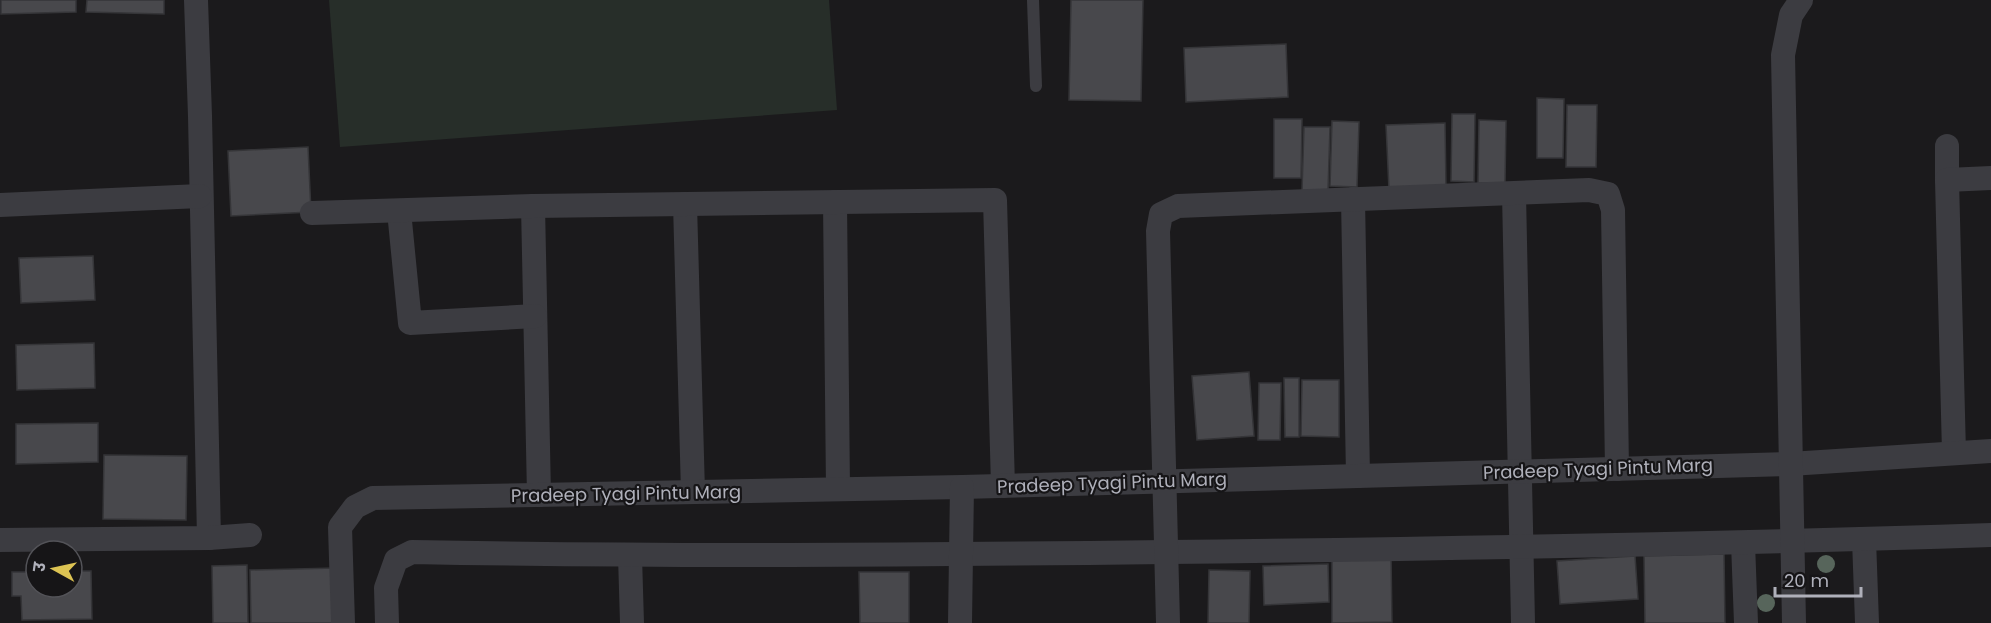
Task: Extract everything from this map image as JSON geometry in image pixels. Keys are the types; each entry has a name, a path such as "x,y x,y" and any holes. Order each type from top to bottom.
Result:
{"street":[{"path":"196,0 209,538"},
{"path":"1794,623 1783,55 1791,15 1801,0"},
{"path":"1947,146 1954,453"},
{"path":"1947,180 1991,178"},
{"path":"1168,623 1168,552 1158,231 1161,214 1178,206 1589,190 1608,194 1613,210 1617,469"},
{"path":"1514,194 1523,623"},
{"path":"0,205 200,196"},
{"path":"1353,199 1358,476"},
{"path":"312,213 533,206 995,200 1003,486"},
{"path":"835,202 838,489"},
{"path":"685,204 693,492"},
{"path":"533,206 539,495"},
{"path":"399,211 410,322 535,316"},
{"name":"Pradeep Tyagi Pintu Marg","path":"343,623 340,528 355,507 373,498 962,487 1790,464 1991,450"},
{"path":"960,623 962,487"},
{"path":"387,623 386,588 396,560 412,552 630,556 961,555 1521,548 1991,535"},
{"path":"0,540 250,536"},
{"path":"1864,539 1867,623"},
{"path":"1743,543 1746,623"},
{"path":"630,556 632,623"}],"lane":[{"path":"1033,0 1036,86"}],"shaded area":[{"path":"329,0 829,0 837,110 340,147"}],"building":[{"path":"1,0 76,0 76,12 1,14"},
{"path":"87,0 164,0 164,14 86,12"},
{"path":"1071,0 1143,0 1141,101 1069,100"},
{"path":"1286,44 1288,97 1186,102 1184,48"},
{"path":"1537,98 1564,99 1563,158 1537,158"},
{"path":"1567,105 1597,105 1596,167 1566,167"},
{"path":"1452,114 1475,114 1474,182 1451,181"},
{"path":"1274,119 1302,119 1301,178 1274,178"},
{"path":"1479,120 1506,121 1505,183 1478,183"},
{"path":"1332,121 1359,122 1357,187 1330,186"},
{"path":"1445,123 1446,188 1389,190 1386,125"},
{"path":"1304,127 1330,127 1328,191 1302,190"},
{"path":"308,147 311,212 231,216 228,151"},
{"path":"93,256 95,300 21,303 19,258"},
{"path":"94,343 95,388 17,390 16,345"},
{"path":"1249,372 1254,436 1197,440 1192,376"},
{"path":"1284,378 1299,378 1299,437 1285,437"},
{"path":"1302,380 1339,380 1339,437 1301,436"},
{"path":"1259,383 1281,383 1280,440 1258,440"},
{"path":"98,423 98,462 16,464 16,424"},
{"path":"104,455 187,456 186,520 103,519"},
{"path":"1724,554 1725,623 1645,623 1644,556"},
{"path":"1391,555 1392,622 1332,623 1332,556"},
{"path":"1635,556 1638,599 1560,604 1557,561"},
{"path":"1328,564 1329,602 1264,605 1263,566"},
{"path":"247,565 248,623 213,623 212,566"},
{"path":"335,568 336,623 251,623 250,570"},
{"path":"1209,570 1250,571 1249,623 1208,623"},
{"path":"84,571 91,571 92,619 22,620 21,596 12,596 12,572 24,572 24,599 84,599"},
{"path":"859,572 909,572 909,623 860,623"}]}
